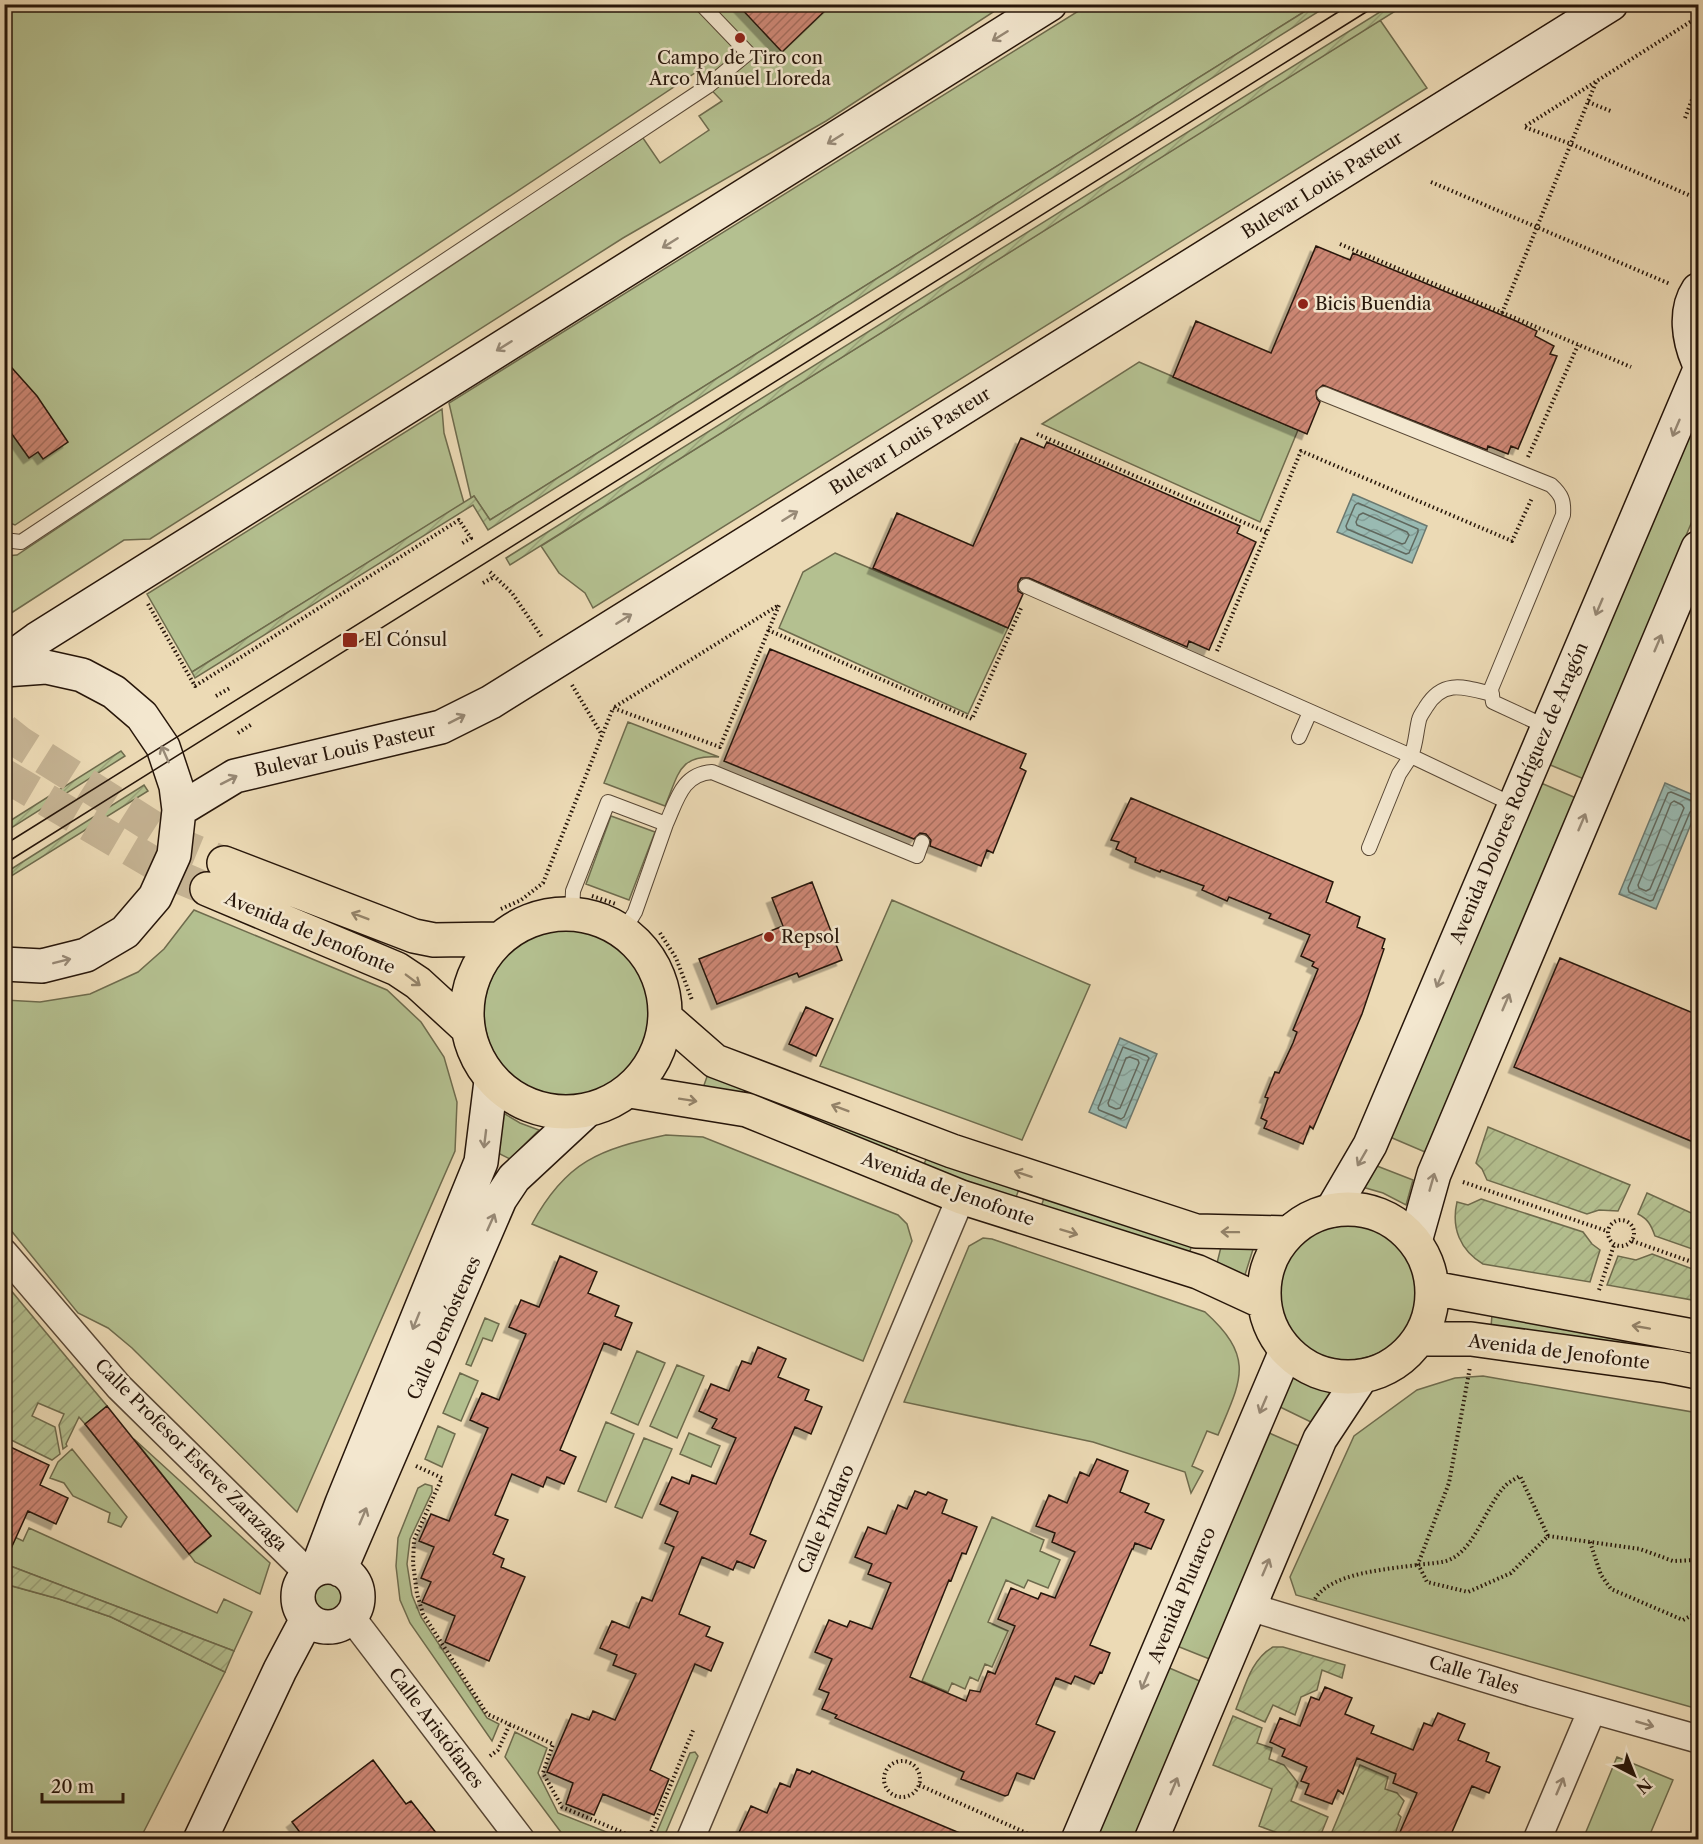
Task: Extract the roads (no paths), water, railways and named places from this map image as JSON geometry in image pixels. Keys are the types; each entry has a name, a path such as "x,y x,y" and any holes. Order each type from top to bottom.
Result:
{"main road":[{"name":"Avenida de Jenofonte","path":"466,1027 417,983 397,969 215,876 414,936 434,940 498,939"},
{"path":"579,903 610,922 623,919 661,980 667,1019 656,1058 630,1090 585,1112 550,1113 518,1102 491,1081 475,1056 466,1027 472,979 498,939 532,919 579,903"},
{"name":"Avenida de Jenofonte","path":"667,1019 715,1061 952,1151 1196,1231 1289,1233"},
{"name":"Avenida de Jenofonte","path":"630,1090 747,1110 962,1197 1198,1272 1263,1302"},
{"path":"1361,1209 1391,1220 1416,1238 1430,1261 1432,1288 1430,1313 1419,1338 1412,1348 1395,1363 1361,1377 1342,1378 1312,1370 1286,1351 1273,1333 1263,1302 1268,1265 1289,1233 1300,1223 1332,1210 1361,1209"},
{"name":"Avenida de Jenofonte","path":"1432,1288 1698,1337"},
{"name":"Avenida de Jenofonte","path":"1419,1338 1471,1339 1698,1372"}],"street":[{"path":"4,663 47,633 1050,4"},
{"name":"Bulevar Louis Pasteur","path":"179,810 235,776 441,727 491,702 1611,4"},
{"path":"1697,293 1689,322 1692,346 1698,361"},
{"name":"Avenida Dolores Rodríguez de Aragón","path":"1332,1210 1370,1145 1698,374"},
{"path":"1416,1238 1434,1174 1698,548"},
{"path":"4,670 46,667 82,675 114,692 142,717 163,747 176,786 179,810 174,855 160,887 155,897 125,932 86,955 42,966 4,964"},
{"name":"Calle Demóstenes","path":"322,1571 342,1503 481,1162 491,1081"},
{"name":"Calle Demóstenes","path":"322,1571 390,1453 500,1199 514,1178 585,1112"},
{"name":"Calle Píndaro","path":"690,1839 962,1197"},
{"name":"Calle Profesor Esteve Zarazaga","path":"4,1253 119,1387 322,1571"},
{"name":"Avenida Plutarco","path":"1078,1839 1286,1351"},
{"path":"1151,1839 1320,1439 1361,1377"},
{"path":"322,1571 349,1576 358,1596 351,1617 329,1628 307,1619 300,1610 298,1601 298,1591 302,1581 322,1571"},
{"name":"Calle Tales","path":"1250,1607 1592,1710 1698,1739"},
{"name":"Calle Aristófanes","path":"351,1617 521,1839"},
{"path":"200,1839 275,1679 307,1619"},
{"path":"1537,1839 1592,1710"}],"lane":[{"path":"4,540 21,542 708,86 748,53 701,4"},
{"path":"1324,394 1551,485 1560,494 1564,504 1563,515 1491,689 1493,702 1547,727"},
{"path":"1026,586 1411,756 1514,805"},
{"path":"1370,848 1400,774 1416,743 1419,718 1431,698 1446,688 1468,688 1492,694"},
{"path":"1299,737 1310,712"},
{"path":"623,919 635,912 666,824 683,786 698,773 712,772 917,856 922,842"},
{"path":"579,903 573,891 608,802 666,824"}],"water":[{"path":"1353,494 1427,526 1412,563 1337,532"},
{"path":"1665,783 1698,797 1698,807 1656,909 1619,894"},
{"path":"1120,1038 1157,1054 1126,1128 1089,1112"}],"tunnel":[{"path":"4,730 19,742 183,846 224,863"},
{"path":"4,775 174,875 207,889"}],"tram line":[{"path":"4,845 1351,4"},
{"path":"4,864 1379,4"}],"place":[{"name":"Campo de Tiro con Arco Manuel Lloreda","path":"740,38"},
{"name":"Bicis Buendia","path":"1303,304"},
{"name":"El Cónsul","path":"350,640"},
{"name":"Repsol","path":"769,937"}]}
